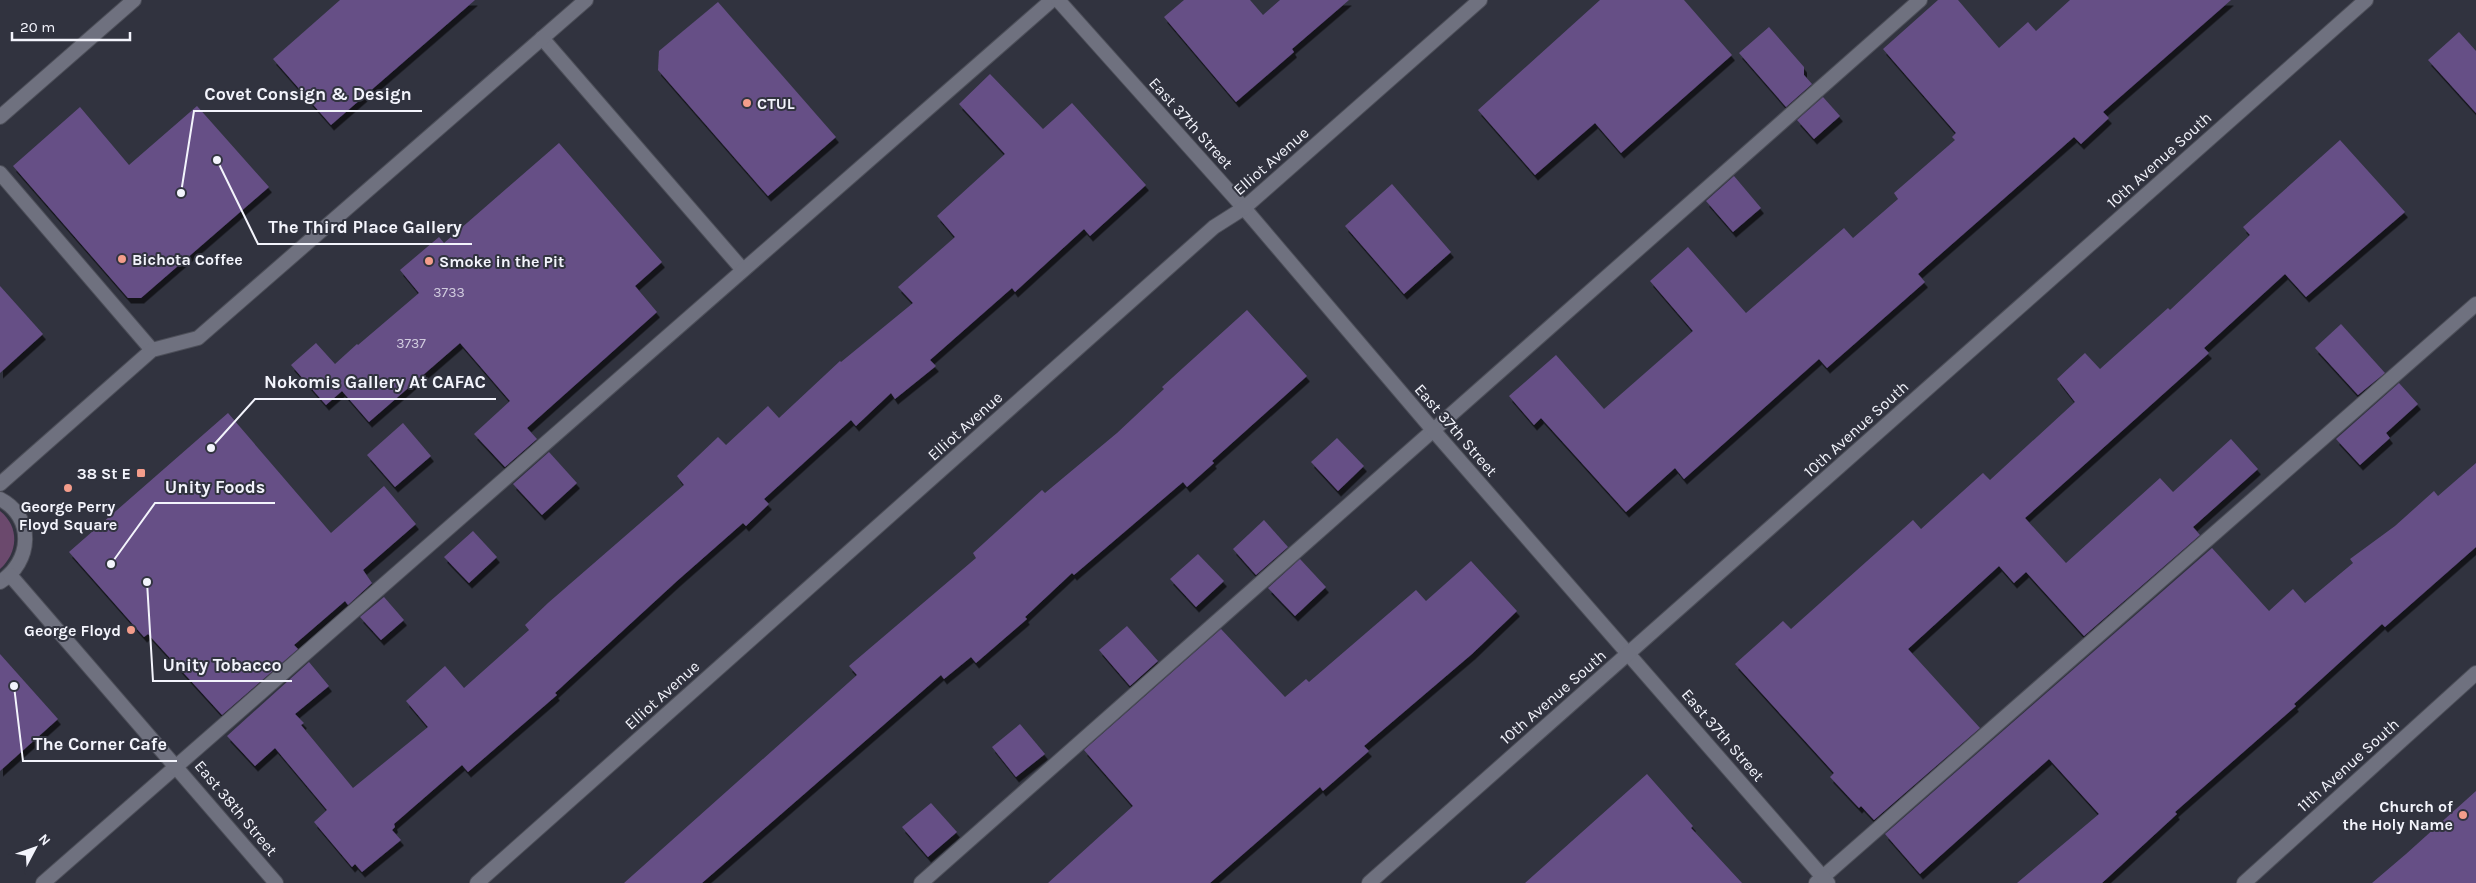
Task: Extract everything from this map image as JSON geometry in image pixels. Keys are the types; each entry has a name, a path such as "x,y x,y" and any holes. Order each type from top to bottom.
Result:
{"street":[{"path":"0,117 134,0"},
{"path":"0,484 152,350 198,338 586,0"},
{"path":"43,883 178,767 1052,0"},
{"name":"East 37th Street","path":"1058,0 1244,208 1822,881"},
{"name":"Elliot Avenue","path":"477,883 1214,227 1244,208 1480,0"},
{"path":"921,883 1920,0"},
{"name":"10th Avenue South","path":"1369,883 2366,0"},
{"path":"542,38 743,270"},
{"path":"0,172 152,350"},
{"path":"1822,881 2476,304"},
{"path":"0,499 8,503 19,515 25,530 26,547 20,562 5,578"},
{"name":"East 38th Street","path":"5,578 178,767 276,883"},
{"name":"11th Avenue South","path":"2244,883 2476,673"}],"shaded area":[{"path":"0,511 11,525 14,532 14,540 10,555 0,569"}],"building":[{"path":"340,0 475,0 331,125 273,59"},
{"path":"1184,0 1250,0 1263,15 1280,0 1349,0 1292,49 1294,52 1236,102 1164,17"},
{"path":"1600,0 1684,0 1732,55 1621,153 1595,123 1535,175 1478,110"},
{"path":"1938,0 1958,0 1999,48 2028,22 2036,31 2070,0 2231,0 2103,112 2109,118 2081,144 2074,137 1918,274 1925,282 1827,368 1819,359 1684,479 1675,468 1626,512 1541,418 1534,425 1509,396 1556,355 1604,409 1693,331 1650,281 1688,247 1746,313 1844,228 1853,238 1898,199 1894,193 1955,140 1952,137 1956,133 1883,49"},
{"name":"CTUL","path":"718,2 836,137 768,196 658,70 659,51"},
{"path":"1769,27 1804,67 1804,75 1812,84 1786,107 1739,53"},
{"path":"2459,32 2476,51 2476,113 2428,60"},
{"path":"990,74 1043,129 1072,103 1146,185 1090,236 1084,229 1015,292 1012,288 930,360 936,366 895,399 891,393 856,426 851,420 764,499 769,504 746,526 743,523 677,581 555,693 557,695 468,772 462,765 394,824 395,827 392,830 401,840 362,872 355,864 352,867 314,822 327,810 275,748 255,766 227,736 309,662 329,686 295,714 304,723 301,725 353,788 428,727 406,701 445,666 464,688 529,630 525,625 548,603 684,485 677,476 718,437 726,445 768,406 779,418 840,361 913,303 898,287 955,237 937,216 1005,154 959,104"},
{"path":"1823,97 1840,116 1814,139 1797,120"},
{"path":"197,106 269,187 141,298 128,298 13,166 80,107 129,165"},
{"path":"2340,140 2405,212 2306,297 2285,274 2204,348 2209,353 2025,518 2066,563 2160,478 2173,492 2231,439 2258,469 2193,527 2200,535 2084,636 2026,572 2014,583 1999,566 1908,649 1980,728 1874,820 1861,806 1859,808 1830,777 1834,773 1735,664 1783,621 1791,629 1913,520 1921,529 1983,473 1990,480 2075,402 2057,379 2085,353 2100,369 2168,308 2170,310 2250,235 2243,227"},
{"path":"559,143 662,262 635,286 657,312 527,428 537,439 505,467 474,434 510,401 460,343 369,422 342,391 326,405 291,365 316,343 335,364 358,345 419,293 400,270 439,237 444,243"},
{"path":"1734,176 1761,208 1733,232 1706,201"},
{"path":"1392,184 1451,252 1404,294 1345,226"},
{"path":"0,286 43,334 0,373"},
{"path":"1247,310 1307,376 1212,461 1214,463 1187,487 1183,482 1074,575 1072,573 1025,617 1027,619 976,663 971,657 944,679 941,675 702,883 624,883 857,675 849,666 976,558 973,553 1042,490 1045,493 1117,433 1164,389 1162,387"},
{"path":"2341,324 2385,373 2358,395 2315,348"},
{"path":"2399,383 2418,404 2386,433 2390,438 2360,465 2336,439"},
{"path":"228,413 331,533 384,486 416,524 363,570 372,583 348,605 345,601 294,645 298,649 222,715 148,634 144,637 69,552"},
{"path":"403,423 431,456 395,487 367,455"},
{"path":"1337,438 1364,466 1338,491 1311,462"},
{"path":"549,452 577,483 542,515 513,484"},
{"path":"2476,463 2476,547 2385,627 2382,624 2294,704 2296,706 2175,812 2177,814 2102,883 2017,883 2099,814 2049,759 1920,874 1885,834 2212,548 2269,611 2293,589 2305,603 2353,563 2350,559 2395,526 2434,491 2438,496"},
{"path":"1264,520 1288,547 1256,575 1233,549"},
{"path":"473,531 497,557 469,583 444,557"},
{"path":"1198,554 1224,581 1196,607 1170,579"},
{"path":"1300,559 1326,587 1295,616 1268,588"},
{"path":"1471,561 1517,611 1472,654 1364,746 1369,751 1323,791 1320,787 1210,883 1048,883 1133,806 1084,750 1221,629 1285,697 1306,679 1309,682 1416,590 1426,601"},
{"path":"384,597 404,620 381,640 360,617"},
{"path":"1127,626 1158,661 1130,686 1099,650"},
{"path":"0,654 58,719 0,771"},
{"path":"1020,724 1045,754 1016,777 992,747"},
{"path":"1647,774 1693,826 1691,828 1742,883 1525,883"},
{"path":"2476,791 2476,883 2372,883 2406,854"},
{"path":"931,803 957,832 928,857 902,827"}],"place":[{"name":"CTUL","path":"747,103"},
{"name":"The Third Place Gallery","path":"217,160"},
{"name":"Covet Consign & Design","path":"181,193"},
{"name":"Bichota Coffee","path":"122,259"},
{"name":"Smoke in the Pit","path":"429,261"},
{"name":"Nokomis Gallery At CAFAC","path":"211,448"},
{"name":"38 St E","path":"141,473"},
{"name":"George Perry Floyd Square","path":"68,488"},
{"name":"Unity Foods","path":"111,564"},
{"name":"Unity Tobacco","path":"147,582"},
{"name":"George Floyd","path":"131,630"},
{"name":"The Corner Cafe","path":"14,686"},
{"name":"Church of the Holy Name","path":"2463,815"}]}
